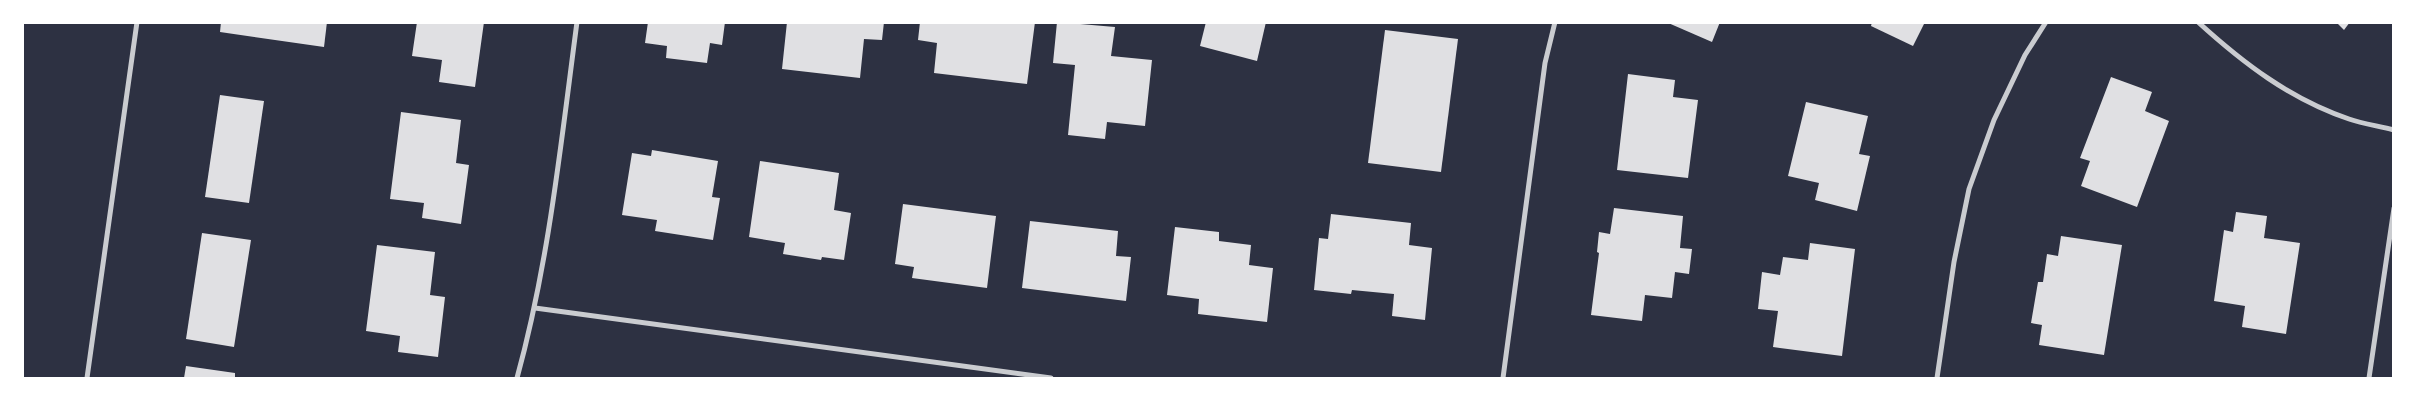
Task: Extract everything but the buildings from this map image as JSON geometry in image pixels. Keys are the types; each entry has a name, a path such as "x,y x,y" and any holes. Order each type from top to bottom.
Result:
{"street":[{"path":"87,378 137,22"},
{"path":"517,378 535,308 547,243 577,22"},
{"path":"1503,378 1545,63 1555,22"},
{"path":"1937,378 1954,262 1969,189 1994,120 2025,55 2046,22"},
{"path":"2198,22 2248,66 2297,98 2350,120 2394,130"},
{"path":"2368,378 2394,208"},
{"path":"535,308 1051,378"}]}
